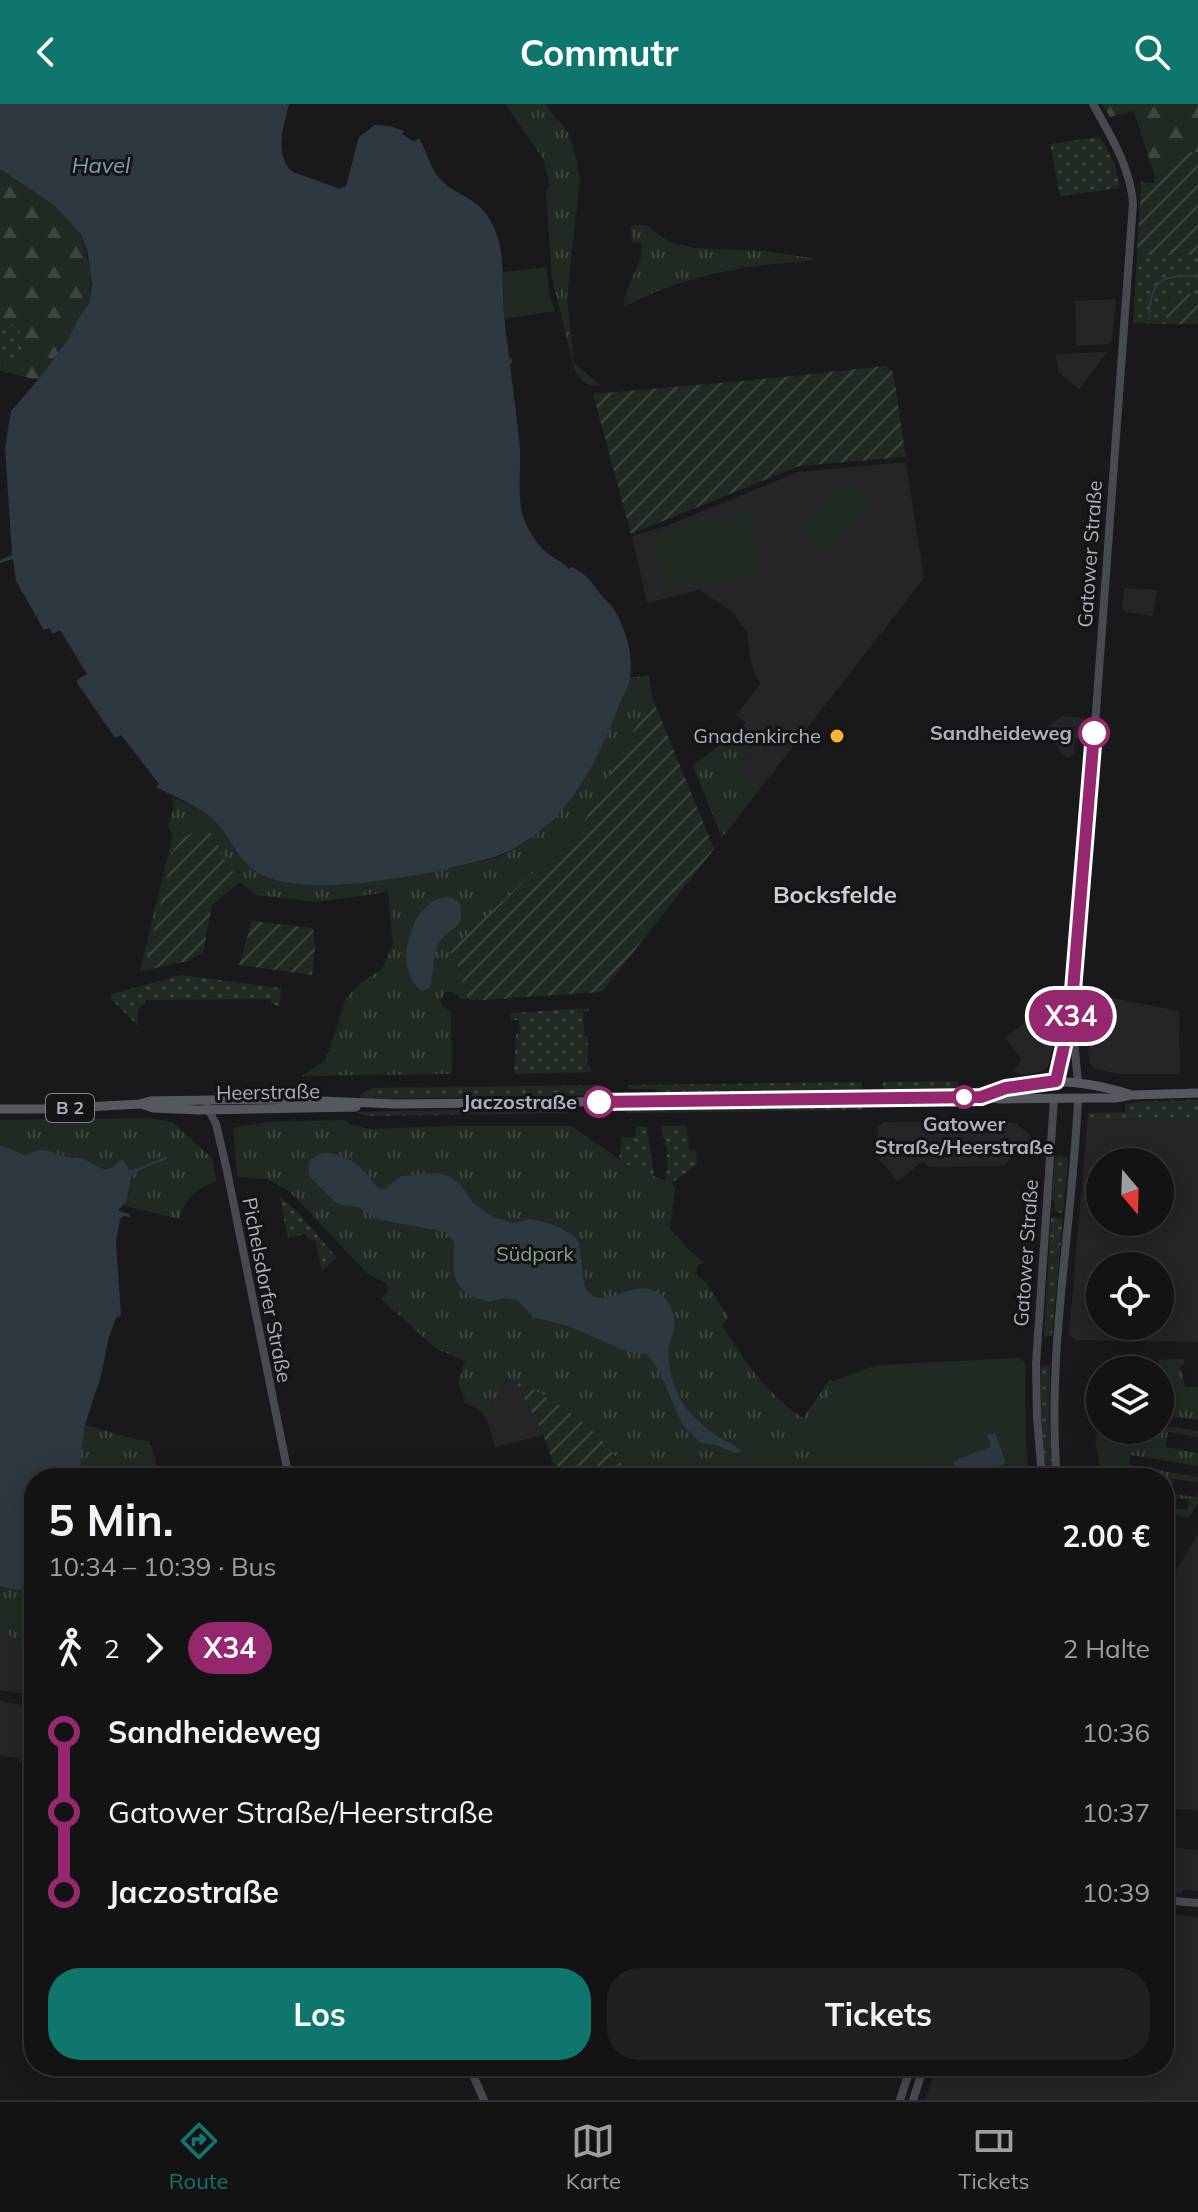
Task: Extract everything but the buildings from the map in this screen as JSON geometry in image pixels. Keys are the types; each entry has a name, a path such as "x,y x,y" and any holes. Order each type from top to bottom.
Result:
{"main road":[{"name":"Gatower Straße","path":"1041,1468 1037,1352 1054,1099 1071,1015 1086,849 1133,203 1120,155 1093,104"},
{"name":"Gatower Straße","path":"1056,1468 1056,1352 1078,1098 1071,1015"},
{"name":"Heerstraße","path":"981,1097 1006,1088 1056,1081 1094,1083 1132,1095"},
{"name":"Heerstraße","path":"0,1109 201,1100 284,1099 396,1104 981,1097 1054,1099 1198,1093"},
{"path":"201,1100 210,1111"},
{"name":"Heerstraße","path":"140,1104 153,1108 210,1111 343,1109 396,1104"},
{"name":"Pichelsdorfer Straße","path":"210,1111 227,1171 287,1468"},
{"name":"Gatower Straße","path":"1037,1352 1056,1352"},
{"path":"1174,1901 1198,1903"},
{"path":"473,2076 484,2100"},
{"path":"900,2100 908,2076"},
{"path":"913,2100 919,2076"}],"shaded area":[{"path":"1116,299 1112,340 1108,344 1076,346 1075,301"},
{"path":"1107,352 1079,389 1058,372 1056,354"},
{"path":"906,462 924,578 760,789 737,771 759,734 736,715 760,684 751,664 747,633 734,613 699,590 647,603 632,536 666,526 798,472"},
{"path":"1124,588 1157,590 1153,616 1125,612 1122,608"},
{"path":"1062,716 1085,718 1084,740 1075,739 1074,754 1068,758 1045,728"},
{"path":"1063,992 1048,1067 1025,1075 1012,1071 1021,1058 1005,1038"},
{"path":"1093,994 1179,1011 1180,1074 1119,1074 1095,1069 1088,1055"},
{"path":"1198,1118 1198,1342 1075,1340 1069,1334 1087,1125 1093,1120"},
{"path":"1005,1121 1017,1124 1030,1135 1038,1156 1013,1155 1004,1166 928,1167 923,1161 898,1181 872,1151 878,1127 883,1122"},
{"path":"507,1379 516,1382 543,1435 495,1447 487,1420 492,1409 490,1400 498,1398"},
{"path":"1198,1534 1198,1810 1174,1809 1174,1574"},
{"path":"0,1628 23,1648 24,1694 0,1690"},
{"path":"0,1701 24,1705 24,1760 19,1762 18,1758 0,1756"},
{"path":"1174,1848 1198,1850 1198,1891 1183,1890 1182,1894 1174,1893"},
{"path":"1174,1915 1198,1917 1198,2100 925,2100 933,2076 1174,2076"}],"green space":[{"path":"505,104 547,104 568,132 580,178 567,298 574,363 601,386 584,382 574,368 552,278 546,192 550,185 543,159"},
{"path":"1102,104 1198,104 1198,152 1177,153 1177,163 1166,177 1155,177 1134,111 1110,117"},
{"path":"1100,137 1114,162 1120,188 1060,196 1050,144"},
{"path":"1198,152 1198,255 1137,255 1141,182 1154,183 1155,177 1166,177 1177,163 1177,153"},
{"path":"0,169 55,206 70,220 81,234 91,272 89,303 69,338 38,380 0,371 0,359 9,367 16,367 18,360 25,356 18,335 23,326 17,323 0,326"},
{"path":"631,226 647,226 669,242 695,248 766,251 817,259 706,276 655,292 625,307 624,298 641,257 641,243 632,243"},
{"path":"1137,255 1198,255 1198,294 1171,294 1168,297 1166,324 1133,323"},
{"path":"546,267 555,311 504,319 503,272"},
{"path":"1171,294 1198,294 1198,324 1166,324 1166,302"},
{"path":"17,323 23,326 20,344 25,356 17,367 9,367 0,359 0,326"},
{"path":"886,366 893,372 906,457 799,466 631,534 593,394"},
{"path":"843,482 870,503 831,553 804,532"},
{"path":"748,512 761,572 666,593 652,534"},
{"path":"649,675 652,697 580,829 450,951 455,957 468,999 460,998 451,991 444,994 441,1000 442,1006 451,1012 452,1074 302,1076 326,1060 346,998 362,982 382,969 393,944 388,892 317,902 256,895 240,882 220,853 218,841 204,825 174,849 146,970 140,971 173,834 168,827 174,805 172,797 212,817 253,870 271,879 294,884 375,881 485,861 531,839 569,801 598,754 630,678"},
{"path":"652,697 714,849 602,992 468,999 455,957 449,951 580,829"},
{"path":"746,723 759,733 737,771 760,789 722,838 693,766"},
{"path":"204,825 218,841 220,853 240,882 212,905 203,952 188,961 146,970 174,849"},
{"path":"252,921 313,928 315,948 312,975 239,965"},
{"path":"181,975 281,988 279,1007 271,1003 271,999 146,1000 138,1010 138,1026 111,999 112,994"},
{"path":"589,1008 589,1011 583,1012 584,1036 588,1036 587,1066 591,1066 591,1072 514,1074 516,1034 520,1033 519,1020 511,1020 510,1013"},
{"path":"958,1081 958,1087 937,1091 883,1092 883,1082"},
{"path":"862,1082 862,1092 679,1094 656,1092 655,1089 630,1089 628,1085"},
{"path":"601,1085 601,1095 362,1099 359,1096 373,1088"},
{"path":"1198,1100 1198,1118 1093,1120 1087,1125 1088,1113 1125,1112 1125,1104"},
{"path":"862,1104 862,1110 626,1113 626,1107"},
{"path":"548,1108 570,1113 373,1116 356,1112"},
{"path":"149,1118 172,1122 212,1158 216,1181 193,1195 180,1219 125,1206 132,1176 166,1160 129,1170 120,1160 105,1169 81,1158 43,1150 25,1155 0,1145 0,1120"},
{"name":"Südpark","path":"345,1120 351,1125 370,1129 571,1126 634,1169 672,1183 675,1189 670,1229 704,1262 697,1266 697,1275 706,1282 729,1318 722,1325 767,1388 803,1418 830,1379 842,1378 809,1426 824,1468 790,1468 740,1455 728,1461 727,1468 624,1468 592,1431 560,1405 506,1379 498,1398 490,1401 492,1409 487,1420 478,1408 464,1403 458,1383 465,1361 437,1349 381,1299 388,1291 386,1283 369,1275 289,1191 266,1179 237,1177 233,1128 268,1122"},
{"path":"636,1126 647,1127 654,1177 619,1159 622,1137 635,1137"},
{"path":"661,1126 687,1126 689,1150 696,1151 697,1164 672,1183 666,1181 667,1147"},
{"path":"1059,1156 1068,1160 1061,1213 1054,1211 1055,1202 1052,1199 1055,1159"},
{"path":"280,1198 295,1209 337,1258 322,1270 315,1240 308,1239 306,1234 289,1237 289,1243"},
{"path":"1051,1217 1063,1218 1052,1336 1044,1337"},
{"path":"1020,1358 1025,1363 1029,1468 824,1468 809,1426 842,1378 877,1365"},
{"path":"1174,1359 1184,1359 1184,1364 1180,1366 1185,1387 1198,1387 1198,1420 1174,1417"},
{"path":"1041,1366 1050,1366 1052,1468 1045,1468"},
{"path":"516,1382 534,1390 581,1421 624,1468 555,1468 543,1434"},
{"path":"747,1416 777,1441 766,1457 791,1468 727,1468 728,1461 740,1455 749,1445 734,1432"},
{"path":"85,1425 149,1441 158,1468 80,1468"},
{"path":"1174,1427 1198,1431 1198,1437 1174,1433"},
{"path":"1096,1444 1166,1444 1165,1447 1198,1453 1198,1466 1130,1455 1129,1465 1146,1468 1100,1468"},
{"path":"1174,1473 1198,1477 1198,1482 1174,1479"},
{"path":"1198,1492 1198,1503 1189,1518 1174,1515 1174,1508 1187,1510 1189,1500 1174,1498 1174,1494 1196,1497"},
{"path":"0,1586 24,1590 24,1655 16,1641 0,1628"}],"water":[{"name":"Havel","path":"0,104 289,104 282,140 283,158 287,165 293,172 340,189 346,186 359,137 375,125 390,126 404,131 402,134 414,142 419,138 442,181 486,214 501,250 504,321 509,358 512,359 510,364 520,451 522,512 543,549 568,569 572,567 582,573 611,605 626,635 631,660 629,684 591,768 559,813 523,844 500,855 448,870 345,884 291,884 269,878 251,868 209,815 156,787 159,784 121,735 115,738 76,681 87,674 60,630 53,634 49,628 44,630 16,581 13,559 0,563 0,560 12,555 5,447 11,411 69,338 89,303 92,283 88,254 81,234 55,206 0,169"},
{"path":"450,897 459,902 461,920 438,946 431,985 422,991 409,971 407,959 411,932 423,910 436,900"},
{"path":"0,1145 25,1155 43,1150 81,1158 105,1169 123,1160 132,1170 166,1157 132,1176 126,1203 119,1209 130,1214 120,1219 116,1243 121,1315 116,1318 109,1337 85,1425 80,1468 24,1468 24,1590 0,1586"},
{"path":"323,1153 348,1159 361,1168 378,1188 385,1189 401,1176 438,1173 460,1184 473,1203 493,1217 513,1223 531,1219 558,1226 579,1243 584,1284 594,1297 609,1297 641,1288 661,1294 673,1314 669,1359 680,1399 705,1427 741,1451 735,1453 701,1443 682,1424 660,1372 647,1354 628,1352 568,1326 533,1317 512,1299 489,1302 471,1296 457,1282 454,1243 446,1232 381,1220 358,1207 335,1202 310,1177 308,1167 311,1159"},
{"path":"995,1433 1006,1463 993,1468 955,1468 953,1461 991,1447 987,1435"}],"waterway":[{"path":"1149,313 1153,292 1162,281 1198,276"}],"bus line":[{"name":"X34","path":"599,1102 981,1097 1006,1088 1056,1081 1071,1015 1094,733"}],"place":[{"name":"Sandheideweg","path":"1094,733"},
{"name":"Gnadenkirche","path":"837,736"},
{"name":"Gatower Straße/Heerstraße","path":"964,1097"},
{"name":"Jaczostraße","path":"599,1102"}],"district":[{"name":"Bocksfelde","path":"835,895"}]}
